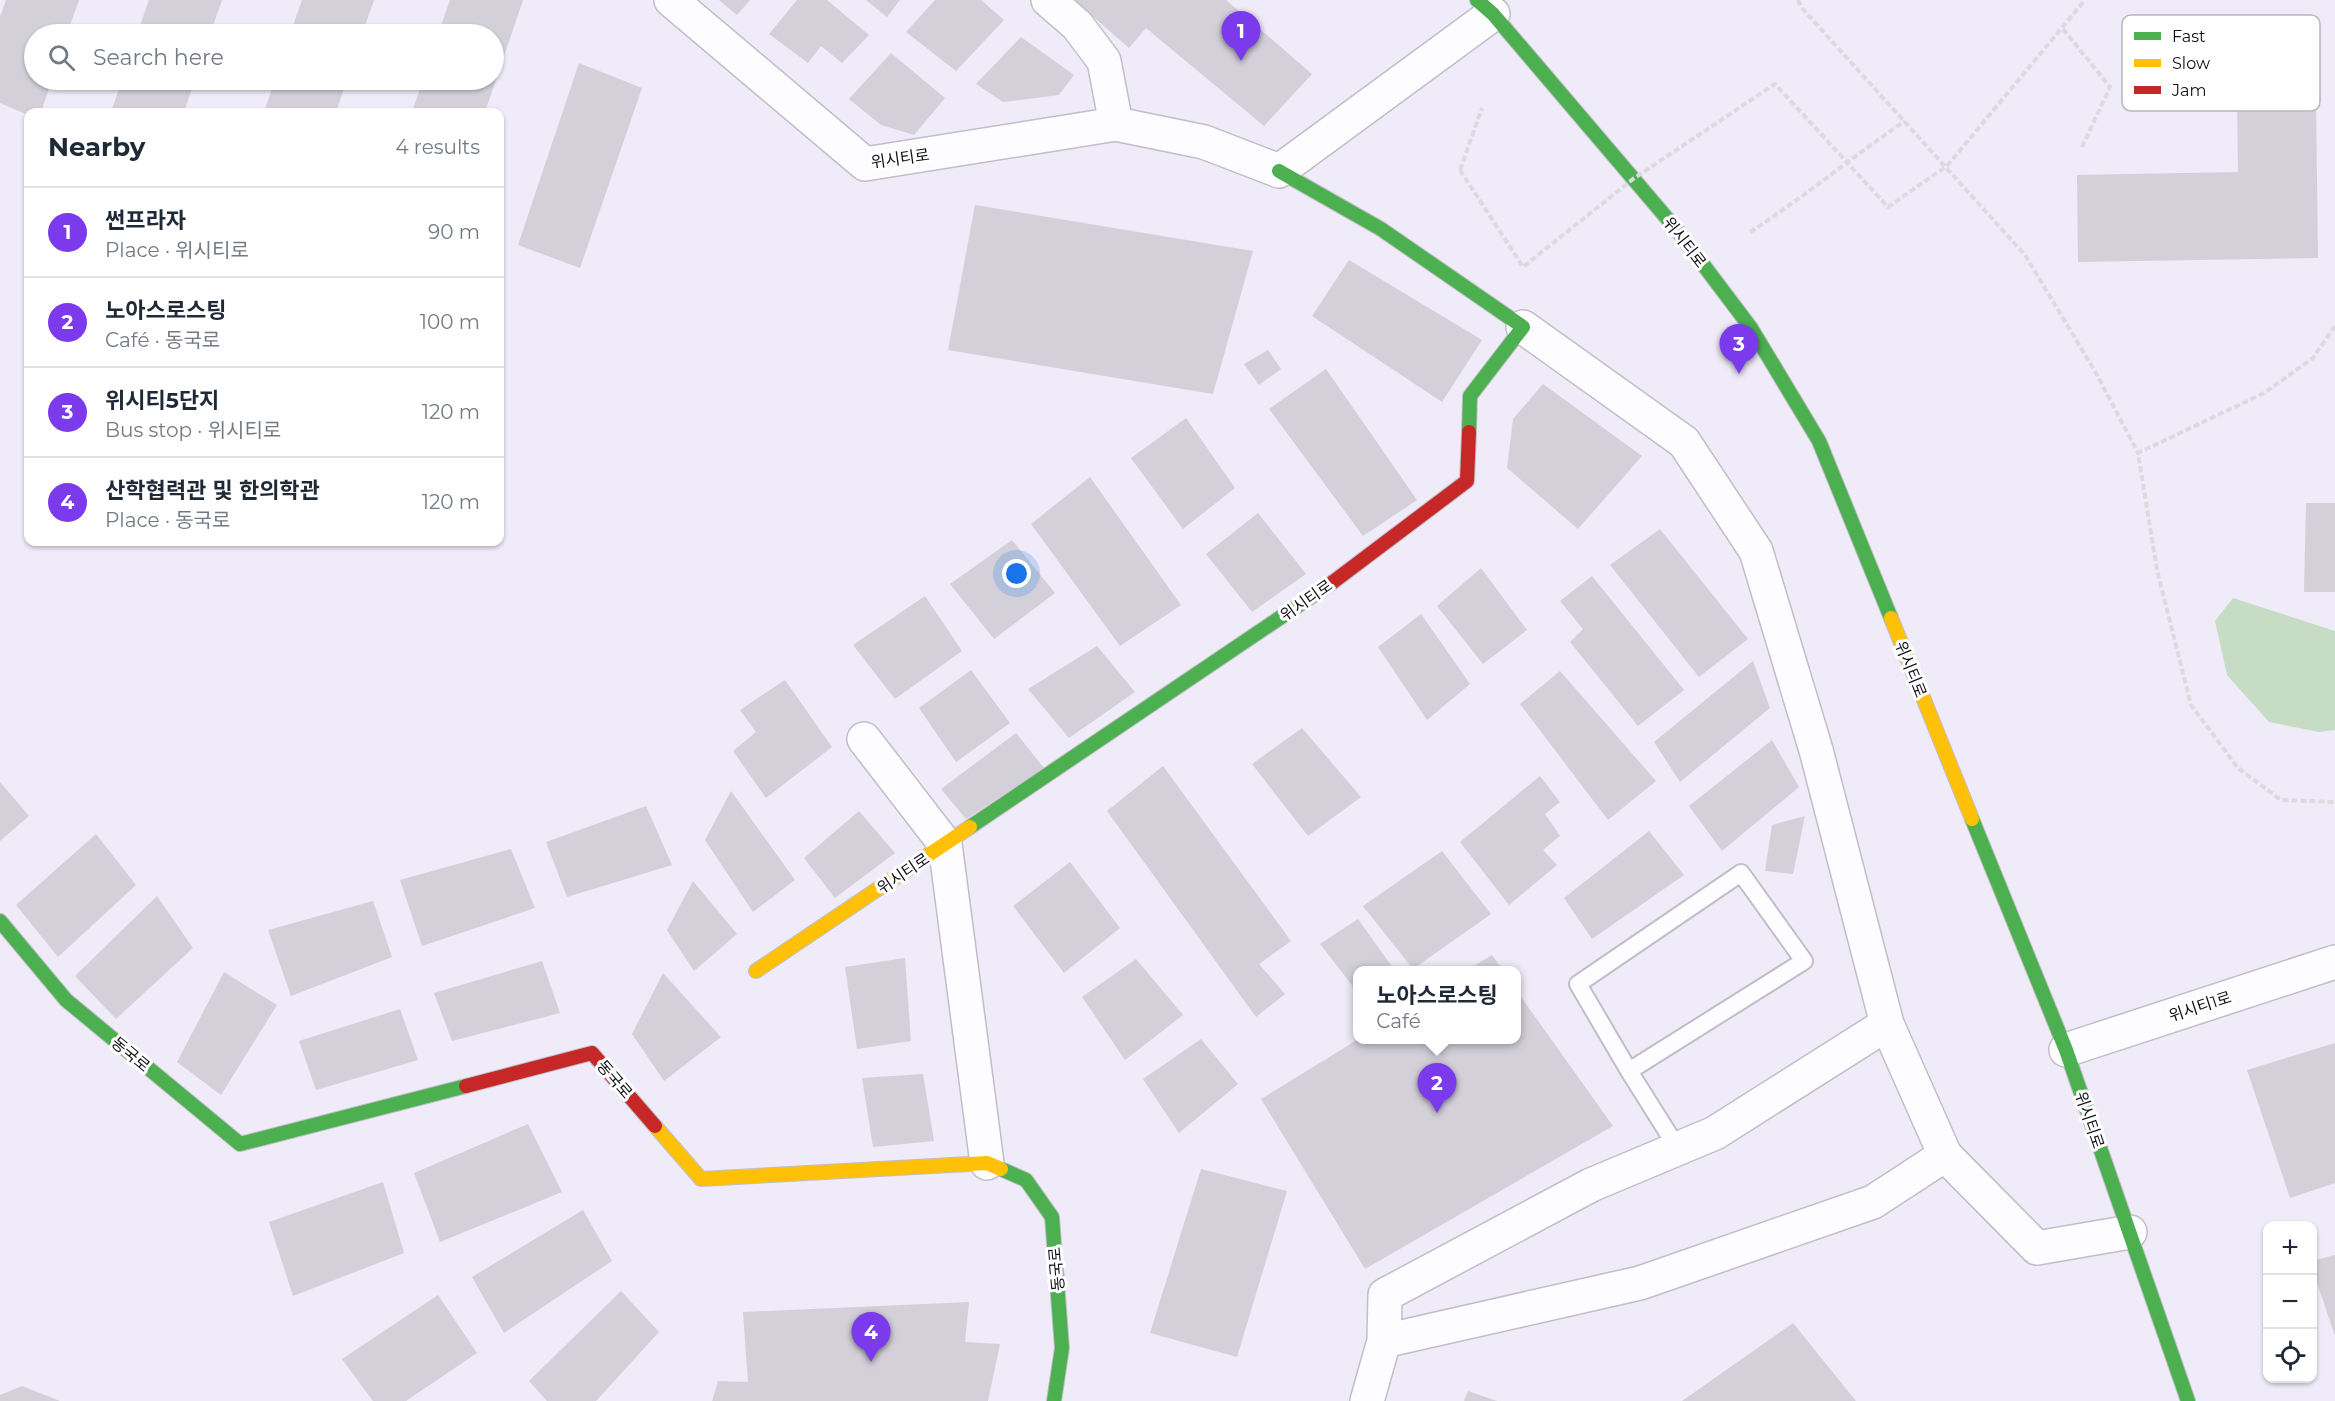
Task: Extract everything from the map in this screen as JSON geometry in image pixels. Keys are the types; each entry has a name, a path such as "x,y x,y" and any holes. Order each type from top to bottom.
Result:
{"street":[{"name":"위시티로","path":"671,0 865,164 1116,124 1204,142 1279,171 1381,228 1523,327 1470,396 1467,481 1308,600 756,971"},
{"path":"1048,0 1077,25 1104,61 1116,124"},
{"name":"위시티로","path":"1279,171 1490,7 1677,230 1751,328 1819,441 2066,1050 2188,1401"},
{"path":"1523,327 1684,442 1755,551 1816,750 1887,1024 1944,1155 2037,1248 2130,1232"},
{"path":"864,739 945,844 987,1163"},
{"name":"동국로","path":"0,921 66,1000 240,1144 592,1053 701,1179 987,1163 1026,1180 1052,1217 1062,1348 1054,1401"},
{"name":"위시티1로","path":"2066,1050 2335,962"},
{"path":"1367,1401 1384,1341 1385,1295 1591,1185 1715,1133 1887,1024"},
{"path":"1384,1341 1640,1283 1872,1202 1944,1155"}],"lane":[{"path":"1629,1071 1804,961 1741,873 1578,984 1629,1071 1678,1149"}],"path":[{"path":"1798,0 1801,7 2025,255 2097,373 2138,453 2157,570 2191,705 2238,768 2282,800 2335,802"},
{"path":"1482,108 1460,170 1523,267 1633,178 1775,84 1888,207 1947,166 2085,0"},
{"path":"2063,29 2110,87 2081,149"},
{"path":"1750,232 1787,208 1846,161 1905,121"},
{"path":"2138,453 2264,393 2313,358 2335,326"}],"green space":[{"path":"2233,598 2335,631 2335,730 2319,732 2269,722 2227,675 2215,621"}],"building":[{"path":"6,0 79,0 71,24 24,24 24,90 49,90 42,108 24,108 24,113 0,103 0,17"},
{"path":"149,0 222,0 214,24 141,24"},
{"path":"302,0 374,0 366,24 294,24"},
{"path":"450,0 523,0 504,56 504,24 442,24"},
{"path":"719,0 750,0 737,15"},
{"path":"797,0 827,0 869,35 842,63 821,46 808,63 769,34"},
{"path":"866,0 900,0 887,17"},
{"path":"935,0 981,0 1004,20 956,71 906,32"},
{"path":"1074,0 1226,0 1312,74 1264,126 1146,28 1129,48"},
{"path":"1021,37 1074,75 1059,95 1003,102 976,84"},
{"path":"891,53 945,98 914,135 881,125 849,99"},
{"path":"579,63 642,88 580,268 518,245"},
{"path":"119,90 192,90 185,108 112,108"},
{"path":"272,90 344,90 337,108 265,108"},
{"path":"420,90 492,90 486,108 413,108"},
{"path":"2237,111 2316,111 2318,258 2078,262 2077,175 2238,172"},
{"path":"975,205 1253,251 1213,394 948,350"},
{"path":"1349,260 1482,340 1442,402 1312,316"},
{"path":"1268,350 1281,369 1259,385 1244,364"},
{"path":"1326,369 1417,500 1363,536 1269,409"},
{"path":"1543,384 1642,456 1578,529 1507,468 1513,419"},
{"path":"1186,418 1235,488 1183,529 1131,458"},
{"path":"1090,477 1181,605 1120,646 1031,524"},
{"path":"2306,503 2335,503 2335,592 2304,592"},
{"path":"1258,513 1306,574 1252,612 1206,554"},
{"path":"1660,529 1748,639 1699,677 1610,565"},
{"path":"1012,540 1055,593 994,639 950,584"},
{"path":"1481,568 1527,630 1483,664 1437,606"},
{"path":"1592,576 1684,690 1638,726 1570,642 1583,629 1560,601"},
{"path":"925,596 962,651 895,699 853,645"},
{"path":"1421,614 1470,684 1427,720 1378,647"},
{"path":"1097,646 1135,692 1069,738 1028,689"},
{"path":"1753,661 1770,708 1680,782 1654,742"},
{"path":"971,670 1010,723 956,762 919,708"},
{"path":"1560,671 1656,781 1608,820 1520,704"},
{"path":"785,680 832,747 766,798 733,751 756,732 740,710"},
{"path":"1302,728 1361,797 1308,836 1252,764"},
{"path":"1016,733 1044,768 966,819 941,789"},
{"path":"1772,740 1799,787 1722,851 1689,806"},
{"path":"1163,766 1291,941 1259,964 1285,994 1256,1017 1107,811"},
{"path":"1540,776 1560,802 1545,814 1560,836 1543,850 1557,865 1509,905 1460,842"},
{"path":"0,782 29,816 0,841"},
{"path":"731,791 795,880 753,912 705,840"},
{"path":"646,806 672,865 567,897 546,842"},
{"path":"859,811 895,853 835,898 804,858"},
{"path":"1805,816 1793,874 1765,871 1772,825"},
{"path":"1649,831 1684,875 1592,939 1564,898"},
{"path":"96,834 136,885 58,957 16,905"},
{"path":"511,849 535,908 422,946 400,880"},
{"path":"1442,851 1491,914 1417,966 1411,966 1363,906"},
{"path":"1070,862 1120,928 1064,973 1013,906"},
{"path":"693,881 737,934 694,971 667,930"},
{"path":"157,896 193,948 116,1019 75,976"},
{"path":"373,901 392,957 291,996 268,930"},
{"path":"1358,919 1392,966 1353,966 1353,987 1320,944"},
{"path":"1492,955 1500,966 1474,966"},
{"path":"905,958 911,1041 857,1049 845,967"},
{"path":"1136,959 1183,1015 1125,1060 1082,997"},
{"path":"542,961 560,1013 452,1041 434,993"},
{"path":"224,972 277,1005 221,1095 177,1062"},
{"path":"663,973 721,1037 664,1081 632,1034"},
{"path":"1521,997 1613,1126 1365,1269 1261,1099 1353,1042 1521,1044"},
{"path":"400,1009 418,1060 316,1090 299,1041"},
{"path":"1201,1039 1238,1084 1179,1133 1143,1079"},
{"path":"2335,1043 2335,1183 2290,1198 2247,1070"},
{"path":"923,1074 934,1141 873,1147 862,1078"},
{"path":"528,1124 562,1192 440,1242 414,1173"},
{"path":"1201,1169 1287,1191 1237,1357 1150,1333"},
{"path":"383,1182 404,1253 293,1296 269,1222"},
{"path":"583,1210 612,1261 504,1333 472,1277"},
{"path":"2335,1255 2335,1336 2317,1283 2317,1260"},
{"path":"621,1291 659,1332 596,1401 547,1401 529,1381"},
{"path":"438,1295 477,1353 406,1401 373,1401 342,1359"},
{"path":"969,1302 965,1342 1000,1344 988,1401 712,1401 718,1381 748,1382 743,1312"},
{"path":"1793,1323 1856,1401 1682,1401"},
{"path":"22,1386 60,1401 0,1401 0,1395"},
{"path":"1468,1391 1497,1401 1464,1401"}],"traffic: fast":[{"path":"1477,0 1493,14 1677,230 1751,328 1819,441 1891,618"},
{"path":"1279,171 1381,229 1523,327 1470,396 1469,432"},
{"path":"970,827 1333,582"},
{"path":"1972,819 2066,1050 2188,1401"},
{"path":"0,921 66,1000 240,1144 466,1086"},
{"path":"1001,1169 1026,1180 1052,1217 1062,1348 1054,1401"}],"traffic: slow":[{"path":"1891,618 1972,819"},
{"path":"756,971 970,827"},
{"path":"655,1126 701,1179 987,1163 1001,1169"}],"traffic: jam":[{"path":"1333,582 1467,481 1469,432"},
{"path":"466,1086 592,1053 655,1126"}],"place":[{"name":"썬프라자","path":"1241,61"},
{"name":"위시티5단지","path":"1739,374"},
{"name":"노아스로스팅","path":"1437,1113"},
{"name":"산학협력관 및 한의학관","path":"871,1362"}]}
